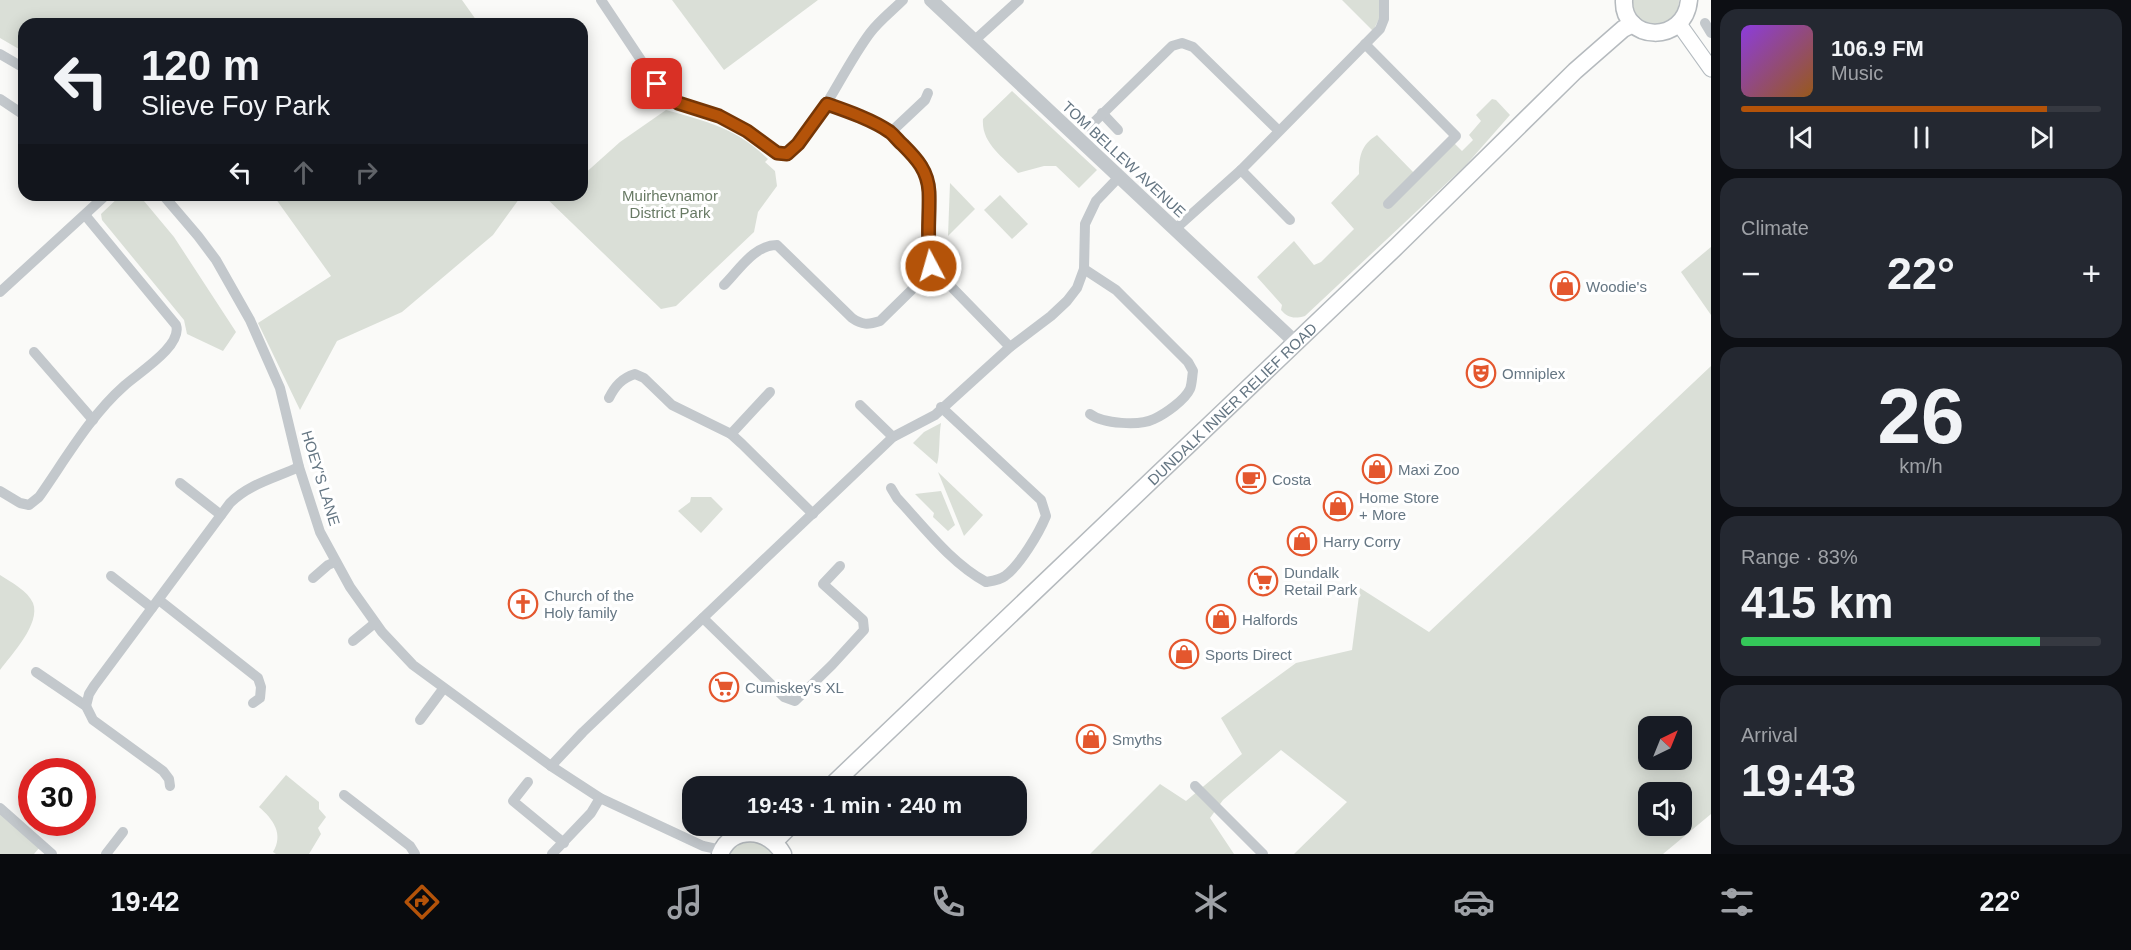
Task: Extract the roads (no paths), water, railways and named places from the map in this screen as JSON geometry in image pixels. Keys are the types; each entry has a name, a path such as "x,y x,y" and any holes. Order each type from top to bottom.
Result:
{"main road":[{"path":"1624,0 1627,15 1633,24 1641,30 1661,33 1679,24 1684,17 1689,0"},
{"name":"DUNDALK INNER RELIEF ROAD","path":"841,776 1405,238 1575,71 1623,29 1633,24"},
{"path":"1679,24 1711,69"},
{"path":"720,852 731,839 747,833 762,834 778,848"}],"street":[{"path":"602,0 657,84 678,103 719,116 747,131 777,153 787,154 798,144 827,104 871,31 903,0"},
{"name":"TOM BELLEW AVENUE","path":"931,0 1295,342"},
{"path":"975,40 1019,0"},
{"path":"1175,230 1241,170 1380,29 1384,19 1384,0"},
{"path":"1089,127 1172,46 1182,43 1194,47 1278,130"},
{"path":"1365,44 1456,136 1388,204"},
{"path":"0,54 18,64"},
{"path":"891,132 925,100 928,93"},
{"path":"0,99 18,111"},
{"path":"827,104 891,132 917,160 927,177 929,191 928,251 933,269 1010,347"},
{"path":"1102,113 1118,130"},
{"path":"1241,170 1290,220"},
{"path":"551,766 894,437 935,415 941,407 1010,347 1067,301 1077,288 1084,269 1085,224 1096,201 1119,177"},
{"path":"0,292 100,201"},
{"name":"HOEY'S LANE","path":"168,201 216,260 250,320 280,388 299,467 320,532 335,562 375,623 413,665 551,766 600,798 720,852"},
{"path":"0,491 20,503 29,505 39,497 93,420 122,387 175,341 178,331 176,325 85,215"},
{"path":"724,285 756,253 769,245 777,245 852,318 860,324 871,324 880,321 933,269"},
{"path":"1084,269 1116,290 1188,362 1193,371 1190,391 1153,420 1110,422 1096,419 1090,414"},
{"path":"34,352 93,420"},
{"path":"609,398 625,377 635,374 644,378 672,405 730,434 813,514"},
{"path":"730,434 771,392"},
{"path":"860,405 894,437"},
{"path":"891,488 897,498 950,554 971,574 986,582 1005,576 1040,529 1046,516 1041,500 941,407"},
{"path":"86,706 88,694 238,495 258,483 299,467"},
{"path":"180,483 221,515"},
{"path":"313,578 335,562"},
{"path":"703,618 784,698 795,701 864,630 862,620 823,584 840,566"},
{"path":"111,576 156,604 258,678 261,687 260,698 253,703"},
{"path":"353,641 375,623"},
{"path":"36,672 86,706 93,720 163,771 170,786"},
{"path":"420,720 444,689"},
{"path":"528,782 513,801 564,843"},
{"path":"1195,786 1263,854"},
{"path":"344,795 410,846 415,854"},
{"path":"552,854 591,813 600,798"},
{"path":"0,808 46,852"},
{"path":"106,854 123,832"}],"place":[{"name":"Woodie's","path":"1565,286"},
{"name":"Omniplex","path":"1481,373"},
{"name":"Maxi Zoo","path":"1377,469"},
{"name":"Costa","path":"1251,479"},
{"name":"Home Store + More","path":"1338,506"},
{"name":"Harry Corry","path":"1302,541"},
{"name":"Dundalk Retail Park","path":"1263,581"},
{"name":"Church of the Holy family","path":"523,604"},
{"name":"Halfords","path":"1221,619"},
{"name":"Sports Direct","path":"1184,654"},
{"name":"Cumiskey's XL","path":"724,687"},
{"name":"Smyths","path":"1091,739"}],"park label":[{"name":"Muirhevnamor District Park","path":"670,204"}]}
